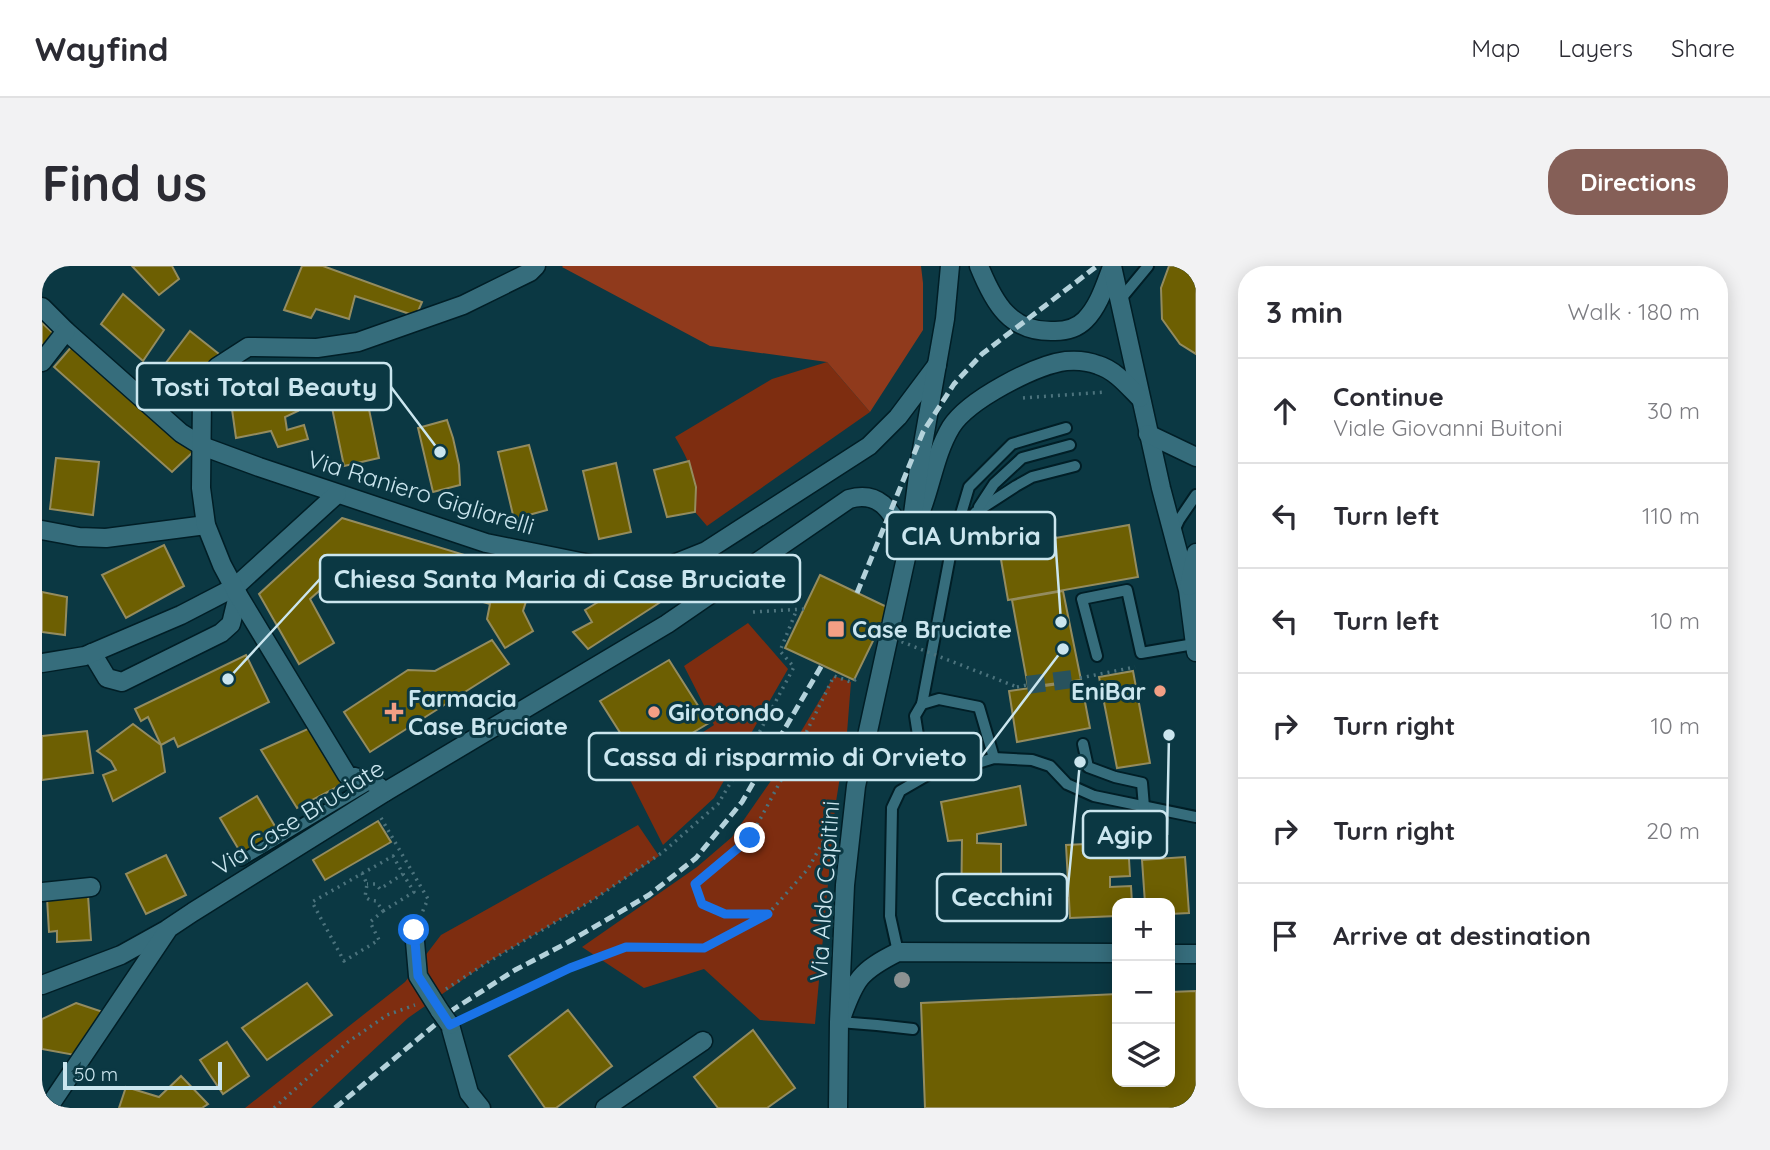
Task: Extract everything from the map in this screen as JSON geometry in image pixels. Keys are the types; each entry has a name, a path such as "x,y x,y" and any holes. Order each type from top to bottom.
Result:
{"street":[{"path":"379,787 347,775 222,565 206,525 201,488 202,399 217,367 248,347 317,348 358,342 463,305 530,272 536,266"},
{"name":"Via Aldo Capitini","path":"838,1108 845,885 856,786 909,544 949,288 950,266"},
{"path":"979,266 1002,310 1027,328 1044,331 1072,329 1084,322 1102,294 1112,267"},
{"path":"1112,267 1148,433 1188,590 1195,648"},
{"name":"Via Raniero Gigliarelli","path":"42,307 181,433 202,446 486,543 610,568 639,570 666,567 706,551 870,446 898,417 937,365"},
{"path":"42,362 66,331"},
{"path":"909,544 942,444 952,425 964,411 982,398 1008,383 1050,365 1083,361 1101,365 1112,372 1140,398"},
{"path":"1148,433 1196,457"},
{"path":"42,663 85,656 237,591 337,494"},
{"name":"Via Case Bruciate","path":"48,1108 169,928 379,787 667,624 849,499 860,496 880,502 894,518 909,544"},
{"path":"42,530 79,537 106,538 206,525"},
{"path":"1188,590 1196,553"},
{"path":"92,653 107,678 122,682 221,633 231,624 237,591"},
{"path":"42,892 91,887"},
{"path":"42,985 121,955 169,928"},
{"path":"414,930 418,976 440,1012 469,1093 481,1108"},
{"path":"839,1023 858,978 874,963 898,952 1112,953"},
{"path":"1175,954 1196,954"},
{"path":"605,1108 703,1041"}],"lane":[{"path":"1119,301 1148,266"},
{"path":"1066,428 1012,444 969,487 953,540 922,705 915,716 920,748 938,769 949,772 995,758 1032,760 1050,766 1067,784 1094,796 1196,817"},
{"path":"953,540 994,484 1022,458 1070,446"},
{"path":"976,512 1032,477 1075,466"},
{"path":"1173,534 1196,495"},
{"path":"1097,656 1082,599 1127,590 1140,653 1195,648"},
{"path":"922,705 939,699 979,707 995,758"},
{"path":"1083,744 1088,767 1142,783 1144,807"},
{"path":"898,952 890,916 892,808 900,791 938,769"},
{"path":"242,860 379,787"},
{"path":"839,1023 913,1029"}],"path":[{"path":"1022,398 1096,393"},
{"path":"753,612 804,609"},
{"path":"440,1012 488,962 593,900 663,852 718,804 794,667 780,651 797,610"},
{"path":"882,634 1017,687 1027,685"},
{"path":"768,914 725,914 702,904 695,884 750,838 802,743 834,676 851,682 858,679"},
{"path":"380,817 428,899 414,930"},
{"path":"274,1108 348,1042 387,1015 440,1012 626,947 704,948 768,914 808,869 831,828"},
{"path":"393,856 403,874 414,892 370,922 379,940 344,961 312,902 393,856"},
{"path":"362,873 367,884 365,897 376,901 383,911"},
{"path":"367,884 376,884 380,889 403,874"}],"shaded area":[{"path":"563,266 921,266 923,330 870,412 827,362 710,346"},
{"path":"827,362 870,412 707,526 695,512 692,473 675,437 772,379"},
{"path":"748,623 788,669 714,798 663,845 630,780 714,725 684,666"},
{"path":"834,676 851,682 847,733 835,808 815,1024 760,1020 704,969 644,988 582,947 697,867 732,837 777,772"},
{"path":"638,825 659,856 593,900 488,962 408,1018 311,1108 245,1108 405,982 441,935"}],"building":[{"path":"132,266 172,266 179,279 159,295"},
{"path":"302,266 323,266 422,302 416,316 355,296 349,319 316,309 311,318 284,310"},
{"path":"1169,266 1196,266 1196,354 1180,344 1162,319 1161,288"},
{"path":"123,294 164,330 143,361 101,324"},
{"path":"42,323 54,334 42,352"},
{"path":"190,331 219,354 186,403 156,376"},
{"path":"73,345 194,451 172,472 54,367"},
{"path":"288,376 298,411 285,417 287,430 304,425 308,439 278,447 271,431 236,438 229,388"},
{"path":"364,385 379,458 344,466 331,403 337,396"},
{"path":"447,420 459,465 460,485 433,492 418,428"},
{"path":"529,445 547,510 514,519 498,452"},
{"path":"56,458 99,462 93,515 50,509"},
{"path":"689,461 696,487 695,512 667,517 654,470"},
{"path":"616,463 631,532 599,539 583,471"},
{"path":"342,518 534,576 523,611 533,631 505,648 487,619 490,604 351,563 310,599 334,643 299,664 259,594"},
{"path":"1129,525 1138,577 1008,600 999,548"},
{"path":"164,545 184,586 126,618 102,575"},
{"name":"Case Bruciate","path":"820,575 889,608 854,680 785,648"},
{"path":"631,582 659,603 588,649 573,632 592,622 585,610"},
{"path":"1063,591 1081,680 1028,687 1012,600"},
{"path":"42,592 67,597 65,635 42,632"},
{"path":"492,640 509,664 370,752 344,712 408,670 435,671"},
{"path":"246,655 269,702 178,747 174,738 161,745 148,717 141,721 135,709"},
{"name":"Girotondo","path":"669,660 709,723 640,764 600,701"},
{"path":"1133,671 1150,763 1117,768 1099,677"},
{"path":"1081,681 1090,728 1017,742 1009,691"},
{"path":"133,724 161,745 165,772 113,801 103,775 116,770 111,761 97,751"},
{"path":"310,728 343,784 297,808 261,750"},
{"path":"87,731 93,773 42,780 42,736"},
{"path":"1020,786 1026,825 977,834 977,843 1001,844 1001,919 961,918 962,840 948,841 941,802"},
{"path":"257,796 279,833 242,855 220,818"},
{"path":"378,821 391,842 325,880 313,860"},
{"path":"1128,842 1130,876 1110,877 1110,887 1131,886 1132,898 1112,898 1112,916 1070,918 1066,845"},
{"path":"166,855 186,895 146,914 126,874"},
{"path":"1185,857 1189,913 1175,914 1175,898 1145,898 1142,860"},
{"path":"88,895 91,940 57,942 57,931 49,932 47,898"},
{"path":"307,983 332,1015 267,1060 242,1028"},
{"path":"1196,991 1196,1108 925,1108 921,1003 1112,994 1112,1087 1175,1087 1175,992"},
{"path":"76,1003 106,1013 80,1056 42,1049 42,1019"},
{"path":"568,1010 612,1066 556,1108 545,1108 509,1056"},
{"path":"753,1030 795,1088 767,1108 718,1108 694,1077"},
{"path":"227,1042 249,1076 223,1094 200,1060"},
{"path":"181,1076 208,1104 202,1108 119,1108 126,1087 159,1097"}],"tunnel":[{"path":"1027,685 1080,678"}],"railway":[{"path":"857,593 923,432 954,384 982,354 1097,266"},
{"path":"335,1108 454,1009 515,970 649,895 696,858 742,802 822,665"}],"place":[{"name":"Tosti Total Beauty","path":"440,452"},
{"name":"CIA Umbria","path":"1061,622"},
{"name":"Case Bruciate","path":"836,629"},
{"name":"Cassa di risparmio di Orvieto","path":"1063,649"},
{"name":"Chiesa Santa Maria di Case Bruciate","path":"228,679"},
{"name":"EniBar","path":"1160,691"},
{"name":"Farmacia Case Bruciate","path":"394,712"},
{"name":"Girotondo","path":"654,712"},
{"name":"Agip","path":"1169,735"},
{"name":"Cecchini","path":"1080,762"}],"route":[{"path":"414,930 418,976 450,1025 570,968 626,947 704,948 768,914 725,914 702,904 695,884 750,838"}]}
